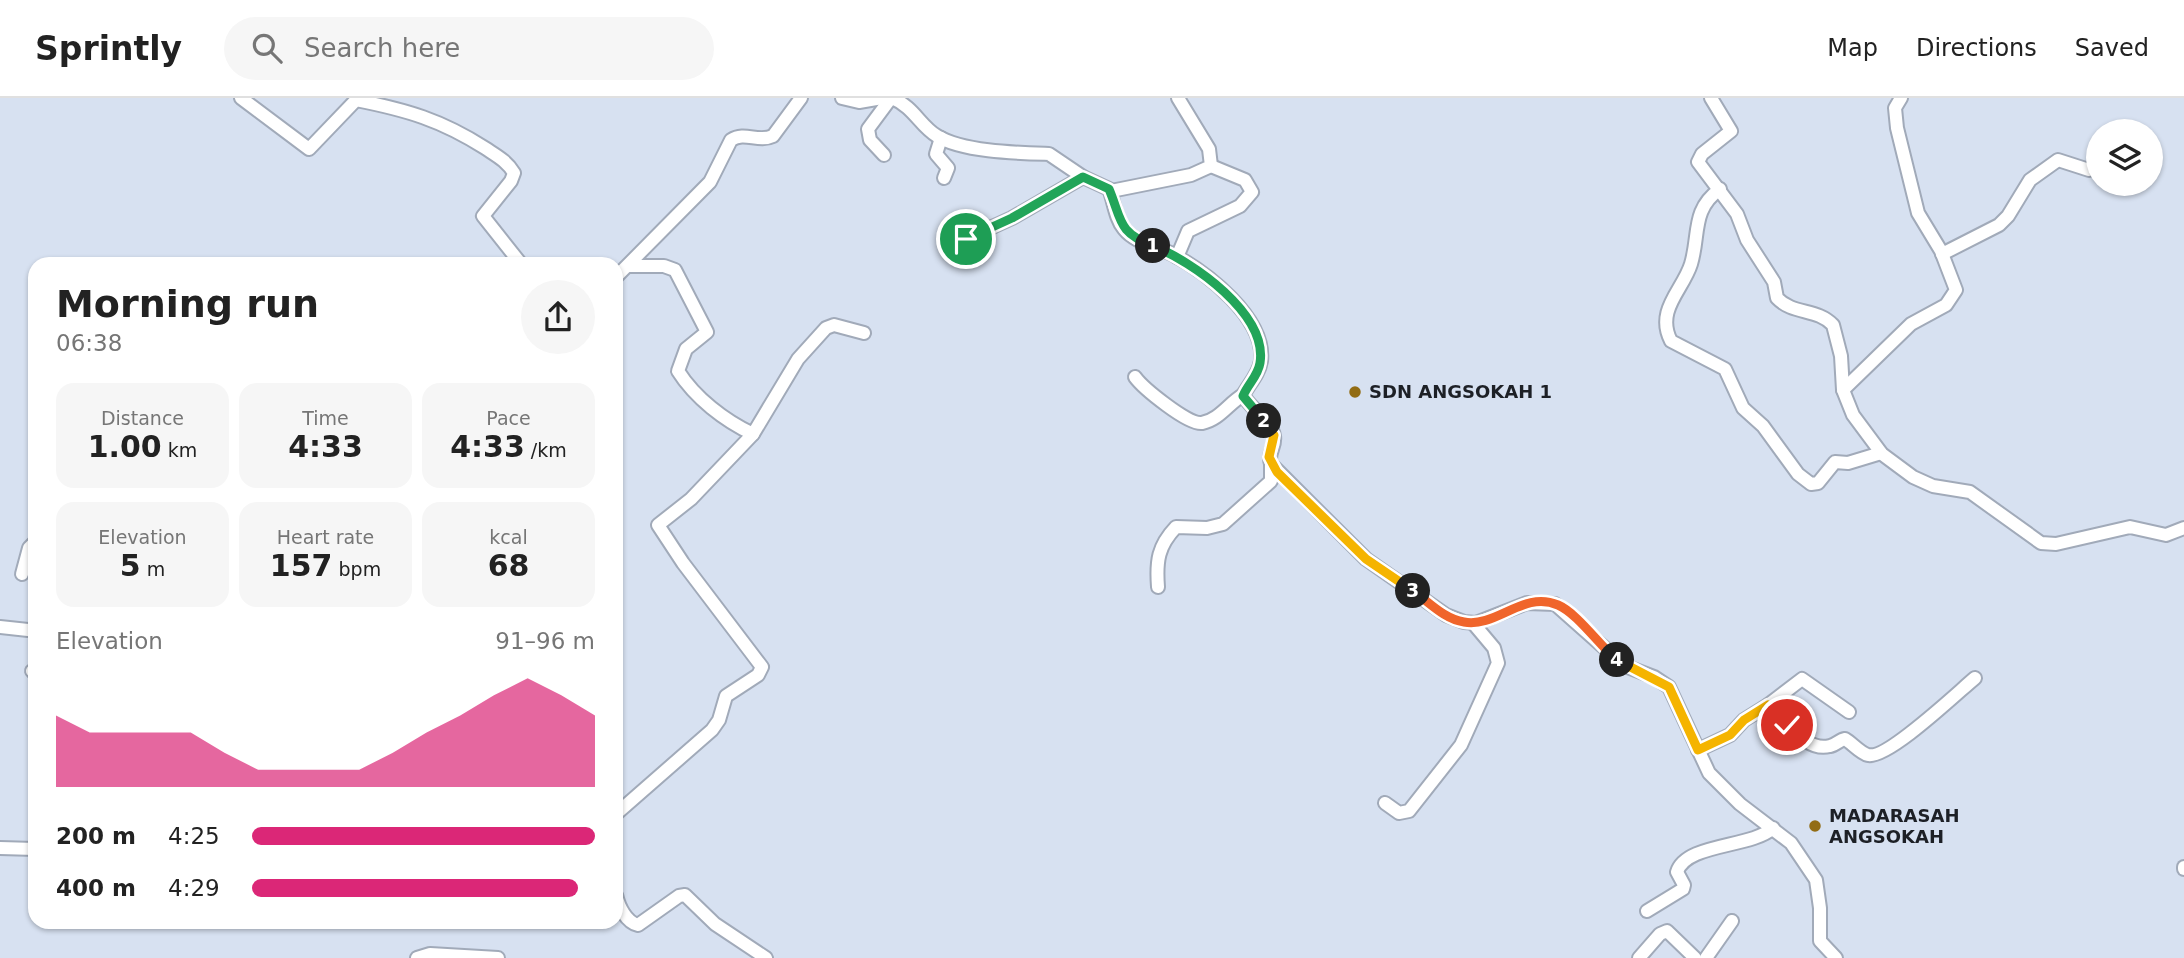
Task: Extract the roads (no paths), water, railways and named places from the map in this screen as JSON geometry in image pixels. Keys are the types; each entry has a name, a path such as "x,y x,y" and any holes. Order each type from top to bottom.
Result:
{"street":[{"path":"241,98 309,149 356,100 428,117 464,135 508,163 514,173 512,181 483,216 515,257"},
{"path":"623,270 710,182 731,140 746,136 761,139 773,136 801,98"},
{"path":"842,98 859,102 882,98"},
{"path":"884,155 870,140 869,129 892,98 909,107 941,138 990,149 1049,155 1111,191 1191,175 1212,166 1245,180 1252,192 1240,206 1188,231 1177,257"},
{"path":"1178,98 1209,149 1212,166"},
{"path":"1843,390 1911,324 1945,305 1954,296 1955,284 1942,254 1918,214 1897,128 1895,108 1901,98"},
{"path":"1714,99 1731,131 1698,160 1720,189 1774,282 1777,298 1784,305 1814,313 1833,325 1841,356 1843,390 1853,415 1881,453 1921,481 1970,492 2041,543 2056,544 2130,527 2166,535 2184,528"},
{"path":"941,138 936,154 948,168 944,178"},
{"path":"1942,254 1999,225 2008,216 2030,180 2058,160 2086,169"},
{"path":"966,239 1012,218 1083,177"},
{"path":"1720,189 1710,197 1698,215 1692,261 1670,303 1667,329 1671,341 1725,369 1743,408 1763,426 1798,474 1811,484 1818,483 1836,461 1848,463 1881,453"},
{"path":"1111,191 1118,218 1127,233 1177,257 1234,300 1259,339 1260,366 1243,395 1212,419 1198,423 1141,386 1135,377"},
{"path":"628,265 664,266 675,270 707,332 686,349 678,371 712,407 736,426 753,434"},
{"path":"623,808 712,730 719,720 726,696 761,671 761,663 683,564 658,525 691,499 753,434 798,359 826,328 834,325 864,333"},
{"path":"1158,587 1157,557 1169,534 1176,527 1208,528 1229,520 1271,481 1269,457 1275,440 1273,432 1243,395"},
{"path":"1271,464 1308,505 1366,559 1441,612 1459,621 1473,623 1532,602 1559,606 1625,666 1654,677 1669,687 1709,773 1723,789 1797,850 1816,880 1820,908 1820,941 1836,958"},
{"path":"22,575 28,552"},
{"path":"1385,803 1399,813 1409,811 1455,755 1466,737 1499,663 1494,649 1473,623"},
{"path":"0,627 28,630"},
{"path":"1768,705 1803,738 1828,746 1845,739 1869,755 1894,745 1975,678"},
{"path":"1698,750 1730,735 1744,720 1802,679 1849,712"},
{"path":"1647,911 1684,887 1677,872 1683,863 1720,846 1760,838 1773,828"},
{"path":"0,848 28,849"},
{"path":"623,907 632,923 641,925 679,896 685,895 715,924 766,958"},
{"path":"1706,958 1732,920"},
{"path":"1639,958 1660,934 1667,931 1695,958"},
{"path":"417,958 430,954 498,958"}],"place":[{"name":"SDN ANGSOKAH 1","path":"1355,392"},
{"name":"MADARASAH ANGSOKAH","path":"1815,826"}]}
